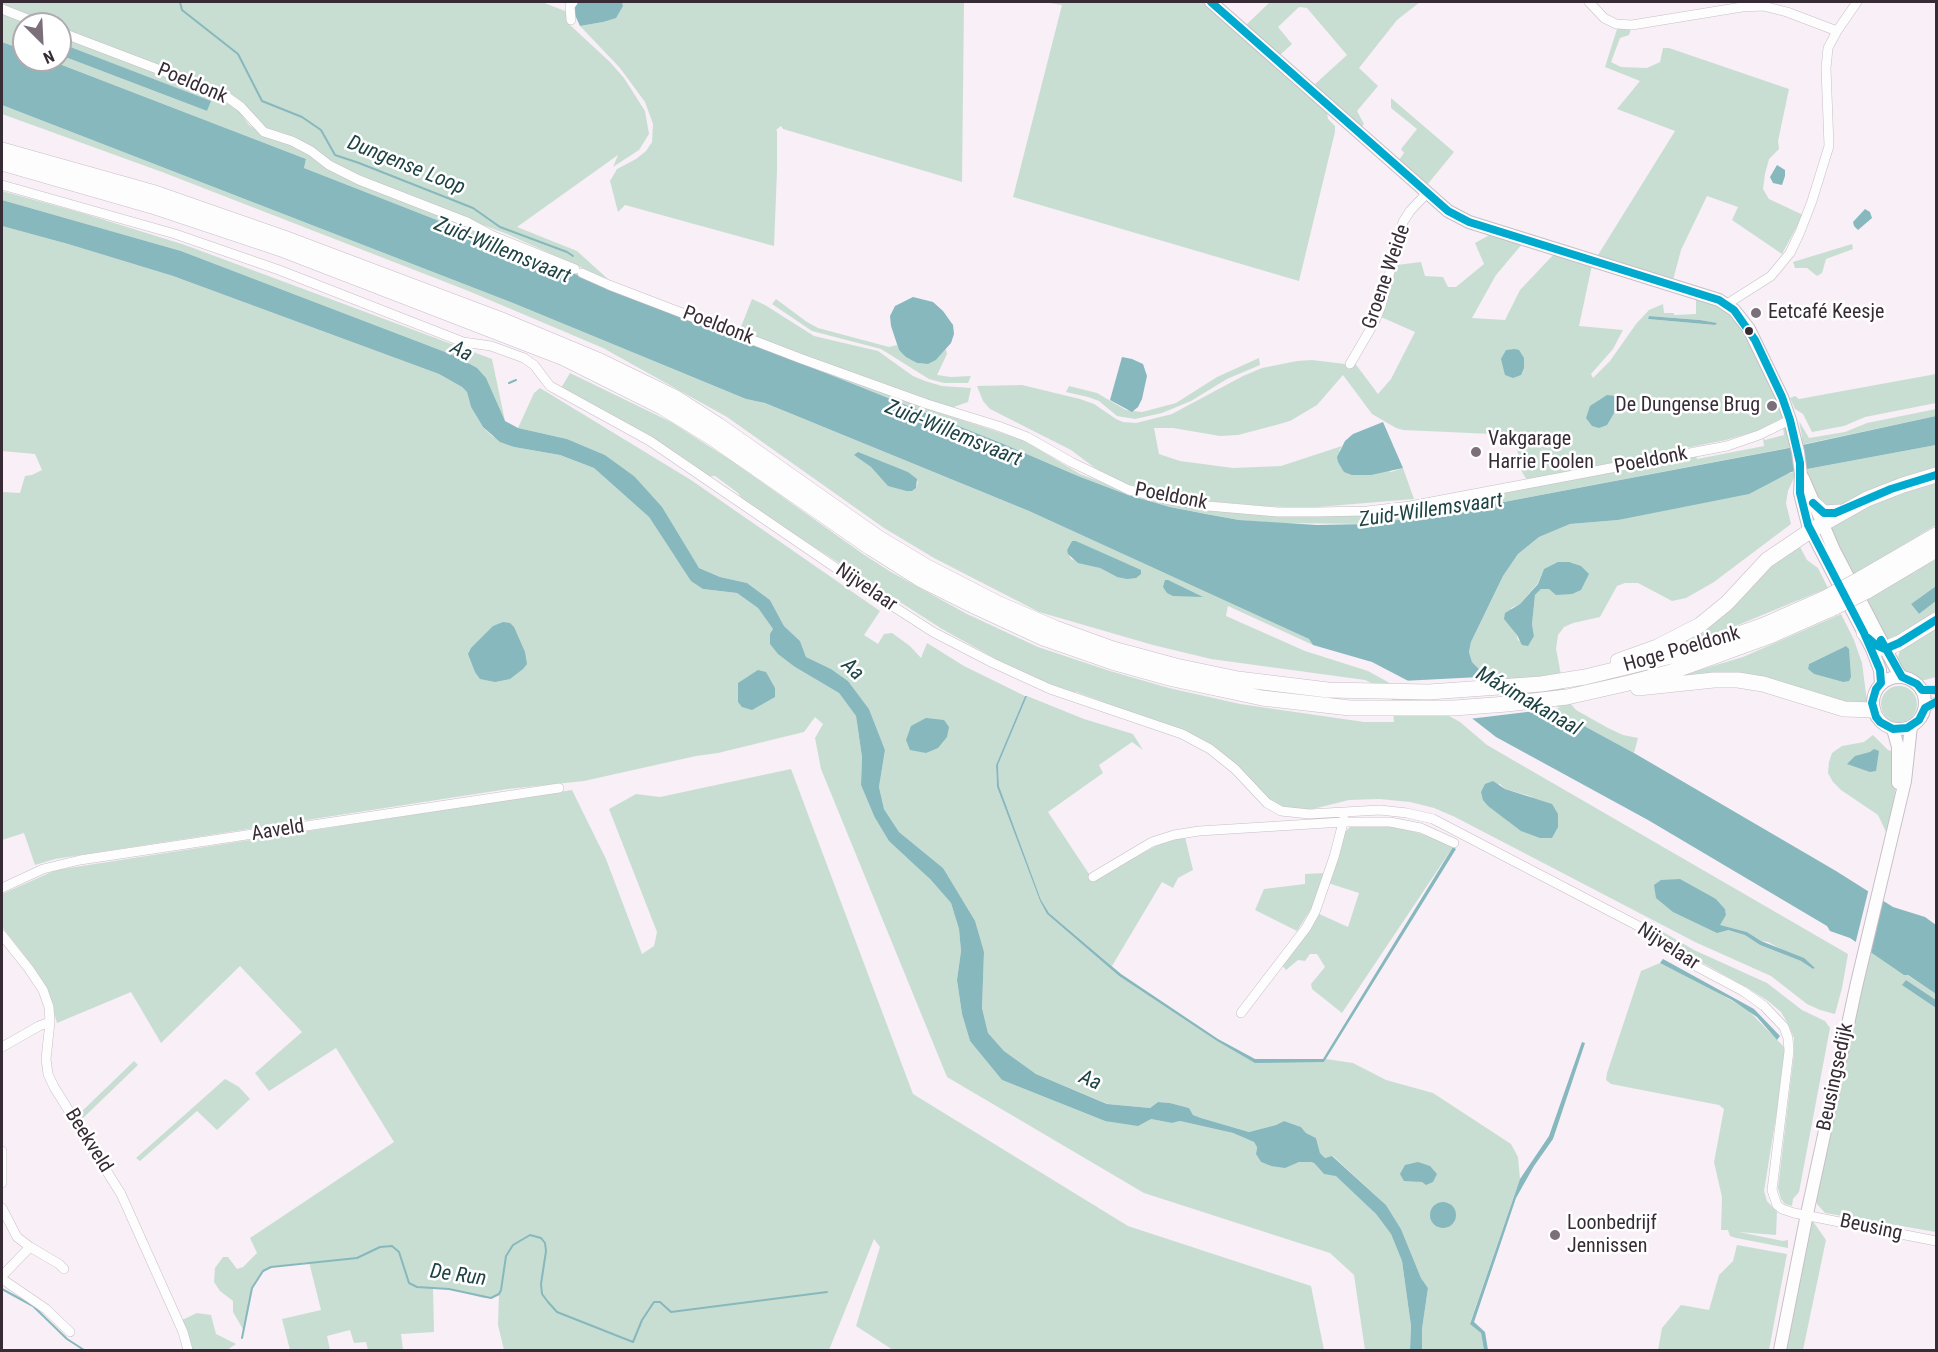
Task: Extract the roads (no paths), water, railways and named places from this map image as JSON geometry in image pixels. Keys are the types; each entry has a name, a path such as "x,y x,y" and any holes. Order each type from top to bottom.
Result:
{"highway":[{"path":"2,150 155,193 353,262 465,313"},
{"path":"2,163 152,206 465,313"},
{"name":"Hoge Poeldonk","path":"465,313 600,361 676,398 877,537 927,567 1033,619 1097,643 1176,666 1238,679 1328,690 1406,692 1481,690 1585,677 1688,652 1828,603"},
{"name":"Hoge Poeldonk","path":"465,313 564,358 662,407 711,437 871,548 920,579 1024,630 1112,662 1193,684 1298,703 1370,709 1437,708 1507,704 1567,697 1611,688 1671,672 1788,629 1828,603 1936,550"},
{"path":"1585,677 1603,667 1657,647 1700,624 1727,603 1767,560 1846,510 1891,489 1936,475"},
{"path":"1813,503 1820,511 1829,514 1846,510"},
{"name":"Hoge Poeldonk","path":"1864,585 1936,535"},
{"path":"1864,633 1876,645 1886,649 1936,620"},
{"path":"1611,688 1738,680 1771,687 1838,708 1873,711"}],"street":[{"path":"571,20 570,6 573,2"},
{"path":"1211,2 1449,212 1469,222 1728,304 1749,329 1782,397 1797,446 1802,505 1897,671 1922,690 1925,708"},
{"path":"1589,2 1604,18 1616,24 1632,25 1742,7 1762,6 1787,12 1837,31"},
{"path":"1728,304 1760,284 1780,266 1795,243 1808,212 1829,146 1826,58 1828,48 1857,2"},
{"name":"Poeldonk","path":"72,37 223,94 241,106 264,132 292,141 329,165 359,180 467,222 501,240 609,285 802,359 1027,437 1071,462 1129,490 1161,498 1208,506 1277,512 1367,511 1410,506 1727,446 1759,435 1790,420"},
{"name":"Nijvelaar","path":"2,185 174,234 279,270 465,343 498,348 530,361 550,386 650,441 933,632 1050,689 1182,734 1210,749 1235,769 1267,803 1281,811 1309,814 1380,810 1432,819 1646,930 1696,966 1743,991 1764,1006 1784,1027 1789,1052 1772,1190 1774,1199 1782,1209 1807,1214"},
{"name":"Groene Weide","path":"1350,364 1374,323 1381,306 1403,222 1427,193"},
{"path":"1801,474 1813,503 1816,528 1881,670 1881,683"},
{"path":"1902,676 1887,679 1881,683 1873,696 1873,711 1880,722 1893,729 1911,726 1918,720 1925,708 1936,702"},
{"path":"1922,690 1936,690"},
{"name":"Beusingsedijk","path":"1780,1350 1856,987 1905,781 1911,726"},
{"name":"Beusingsedijk","path":"1893,729 1898,747 1898,806"},
{"name":"Aaveld","path":"2,888 43,869 80,860 559,788"},
{"path":"1278,827 1281,811"},
{"path":"1241,1013 1306,928 1315,912 1348,811"},
{"path":"1093,878 1152,842 1174,835 1199,831 1343,822 1390,822 1422,828 1454,843"},
{"name":"Beekveld","path":"2,934 43,990 49,1007 50,1022 46,1059 48,1074 121,1194 183,1332 188,1350"},
{"path":"2,1047 50,1022"},
{"path":"2,1151 2,1183"},
{"path":"2,1208 17,1237 64,1269"},
{"name":"Beusing","path":"1807,1214 1936,1241"},
{"path":"30,1247 2,1278 46,1309 70,1332"}],"water":[{"path":"577,2 622,2 623,6 616,18 580,26 574,8"},
{"path":"2,42 12,46 12,72 72,72 72,69 306,159 304,168 728,334 1078,476 1128,495 1170,507 1239,520 1317,525 1368,524 1435,515 1784,449 1936,416 1936,445 1791,472 1749,494 1618,520 1570,524 1539,537 1518,554 1503,576 1471,642 1469,652 1472,662 1479,669 1634,753 1836,871 1893,907 1925,917 1936,925 1936,994 1850,938 1830,931 1827,926 1648,820 1496,737 1469,716 1372,662 1313,645 1309,639 1029,511 765,403 746,399 513,303 2,105"},
{"path":"72,48 211,101 207,111 72,60"},
{"path":"1777,165 1785,170 1782,185 1773,183 1770,177"},
{"path":"2,200 181,251 453,355 477,368 486,378 505,421 518,428 567,439 605,455 634,476 662,507 699,568 720,577 747,583 770,600 784,626 800,641 806,657 831,669 848,681 869,709 885,750 879,787 884,809 899,832 943,868 975,921 984,952 982,1008 988,1033 1004,1051 1036,1074 1107,1104 1150,1108 1158,1102 1170,1103 1189,1108 1193,1115 1201,1118 1249,1132 1284,1121 1301,1127 1306,1133 1316,1138 1320,1153 1325,1158 1332,1156 1386,1205 1401,1229 1421,1278 1428,1288 1422,1329 1422,1350 1410,1350 1411,1326 1402,1261 1391,1234 1376,1214 1336,1176 1324,1174 1311,1162 1299,1162 1285,1168 1261,1162 1256,1154 1257,1147 1254,1142 1233,1133 1180,1121 1172,1123 1151,1119 1138,1126 1105,1121 1002,1080 970,1041 962,1014 957,980 961,951 959,929 951,903 930,879 889,841 874,816 861,785 862,757 856,716 839,693 778,654 770,644 770,634 773,629 758,608 737,593 703,589 691,581 649,517 594,468 560,455 514,447 500,442 483,427 471,407 467,392 439,374 173,276 2,226"},
{"path":"1865,209 1870,212 1872,218 1858,230 1853,222"},
{"path":"913,297 933,302 953,325 954,334 951,343 936,360 928,364 917,363 899,350 891,326 890,316 895,306"},
{"path":"1649,316 1717,323 1715,325 1648,319"},
{"path":"1506,350 1519,350 1524,358 1524,368 1521,375 1513,378 1505,375 1501,359"},
{"path":"1122,357 1143,364 1147,376 1142,399 1132,412 1110,400"},
{"path":"1607,395 1617,398 1617,408 1607,425 1599,428 1592,426 1586,418 1590,406"},
{"path":"1383,422 1403,468 1371,475 1352,475 1344,472 1337,457 1345,441 1353,434"},
{"path":"858,452 908,472 917,479 916,488 906,491 888,486 871,467 854,455"},
{"path":"1072,541 1141,570 1141,574 1136,578 1127,579 1117,577 1100,568 1078,563 1068,554 1067,550"},
{"path":"1558,562 1569,562 1581,566 1589,574 1581,590 1572,594 1556,595 1549,589 1541,589 1535,595 1532,624 1534,636 1528,646 1522,645 1504,619 1505,613 1520,604 1538,584 1544,569"},
{"path":"1165,580 1203,597 1173,596 1163,587"},
{"path":"1936,586 1936,601 1919,614 1911,604"},
{"path":"503,622 510,623 514,627 525,652 527,664 510,679 495,682 480,679 468,654 493,626"},
{"path":"1846,646 1849,649 1851,677 1849,681 1843,682 1814,674 1808,669 1809,664"},
{"path":"758,670 766,672 775,688 775,697 752,710 742,707 738,702 738,683"},
{"path":"1025,696 1027,696 998,765 999,786 1041,900 1049,913 1121,974 1218,1039 1255,1059 1323,1059 1453,847 1456,849 1324,1062 1255,1063 1217,1041 1119,976 1047,914 1040,901 997,787 996,765"},
{"path":"926,718 944,720 949,727 947,737 938,748 926,753 910,750 906,740 911,726"},
{"path":"1874,749 1879,751 1876,771 1870,772 1847,764 1855,756"},
{"path":"1493,781 1505,789 1552,804 1558,814 1558,827 1552,838 1540,838 1521,831 1488,806 1481,792 1485,784"},
{"path":"1680,879 1716,899 1725,909 1726,915 1720,925 1747,932 1761,941 1804,958 1815,968 1760,945 1745,935 1728,930 1717,933 1673,912 1656,898 1654,885 1661,880"},
{"path":"1663,959 1754,1009 1780,1036 1777,1040 1757,1017 1732,1000 1660,963"},
{"path":"1906,980 1936,1000 1936,1008 1902,985"},
{"path":"1582,1042 1585,1043 1553,1139 1516,1198 1474,1322 1485,1332 1488,1350 1484,1350 1481,1333 1470,1324 1520,1179 1549,1136"},
{"path":"1418,1162 1430,1166 1437,1174 1433,1182 1426,1185 1422,1182 1404,1181 1400,1174 1405,1165"},
{"path":"1443,1202 1452,1206 1456,1215 1452,1224 1443,1228 1434,1224 1430,1215 1434,1206"}],"waterway":[{"name":"Dungense Loop","path":"180,2 182,10 238,54 262,101 302,117 321,130 335,155 473,208 500,227 573,256"},
{"name":"Dungense Loop","path":"509,383 516,380"},
{"name":"De Run","path":"242,1338 252,1288 263,1271 271,1267 357,1258 380,1247 392,1246 399,1252 409,1283 417,1287 449,1289 491,1298 499,1294 501,1290 506,1256 513,1245 530,1235 541,1238 545,1243 542,1294 557,1312 633,1342 642,1320 654,1302 660,1302 671,1312 827,1292"},
{"name":"De Run","path":"2,1289 33,1306 67,1339 84,1350"}],"place":[{"name":"Eetcafé Keesje","path":"1756,313"},
{"name":"De Dungense Brug","path":"1772,406"},
{"name":"Vakgarage Harrie Foolen","path":"1476,452"},
{"name":"Loonbedrijf Jennissen","path":"1555,1235"}],"water label":[{"name":"Zuid-Willemsvaart","path":"502,251"},
{"name":"Aa","path":"461,352"},
{"name":"Zuid-Willemsvaart","path":"953,434"},
{"name":"Zuid-Willemsvaart","path":"1431,511"},
{"name":"Aa","path":"852,670"},
{"name":"Máximakanaal","path":"1528,702"},
{"name":"Aa","path":"1090,1081"}]}
